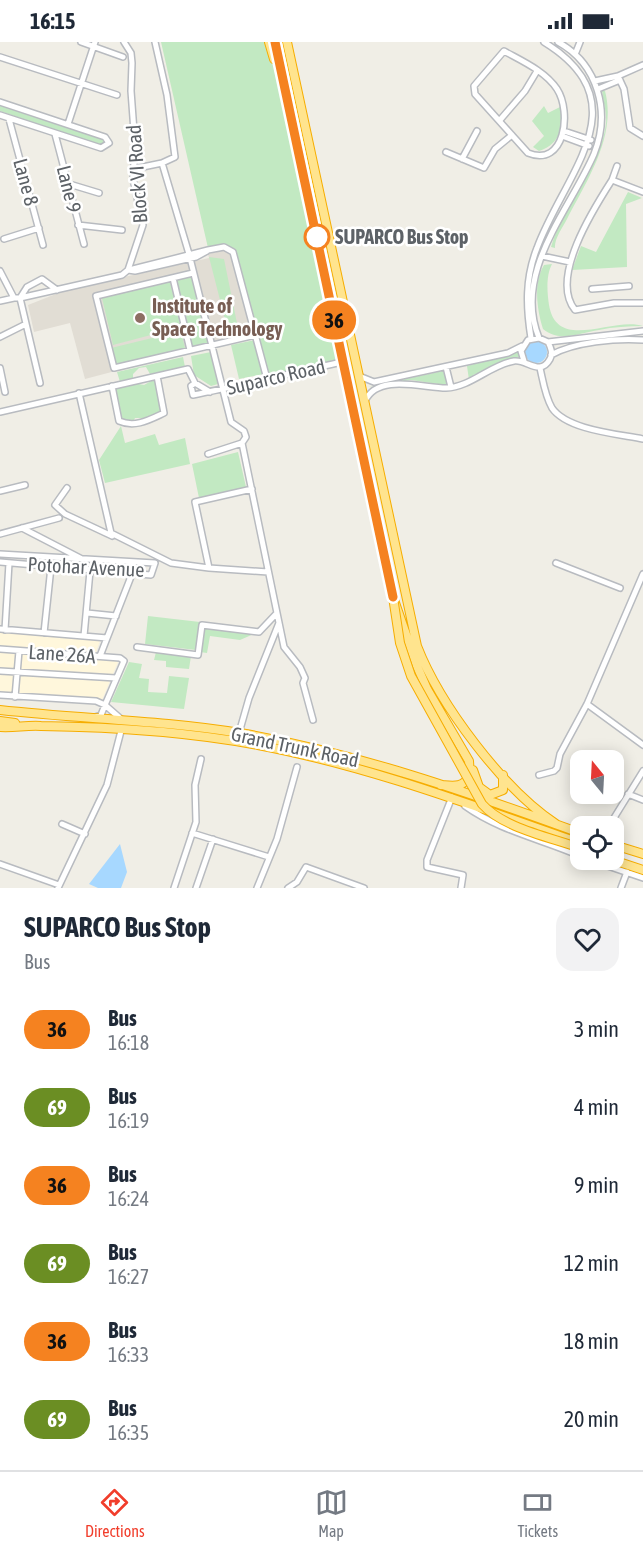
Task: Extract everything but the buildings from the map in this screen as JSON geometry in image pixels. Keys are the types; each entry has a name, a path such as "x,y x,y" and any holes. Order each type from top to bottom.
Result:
{"highway":[{"path":"269,42 290,111"},
{"path":"275,42 393,597 400,643 411,676 482,804 492,816 570,845"},
{"path":"287,42 417,646 438,692 522,798 556,824"},
{"path":"393,597 427,688 469,761 479,787 485,793 500,793 505,786 503,775"},
{"name":"Grand Trunk Road","path":"0,711 92,719 123,726 282,750 358,768 453,797 570,839"},
{"path":"0,721 40,725"},
{"name":"Grand Trunk Road","path":"0,727 123,726 239,733 309,747 441,785 570,829"},
{"path":"441,785 460,786 466,782 470,776 469,761"},
{"path":"624,848 642,852"},
{"path":"624,857 643,864"},
{"path":"624,864 643,870"}],"street":[{"path":"81,42 95,44 123,57"},
{"name":"Block VI Road","path":"124,42 131,53 133,179 143,225 130,270"},
{"name":"Block VI Road","path":"155,42 167,95 175,157 162,163 190,256 231,422 244,431 246,437 242,443"},
{"path":"539,338 532,316 535,277 563,204 590,143 594,118 589,89 578,69 568,58 544,42"},
{"path":"531,338 526,307 528,276 537,246 594,154 599,139 601,112 598,88 576,52 558,42"},
{"path":"576,52 580,42"},
{"path":"68,124 95,44"},
{"path":"504,51 537,71 559,91 565,112 563,134 554,151 537,156 528,153 500,120 475,94 474,86 481,75 504,51"},
{"path":"0,57 117,96"},
{"path":"598,88 643,65"},
{"path":"500,120 525,91 537,71"},
{"path":"595,81 619,78"},
{"path":"619,78 624,89 630,129 643,136"},
{"path":"0,102 105,137 108,146 101,148 0,116"},
{"name":"Lane 8","path":"9,119 44,244"},
{"path":"462,159 477,131"},
{"name":"Lane 9","path":"55,134 66,183 84,244"},
{"path":"563,134 590,143"},
{"path":"446,152 484,168 495,149 512,135"},
{"path":"133,169 162,163"},
{"path":"617,166 612,180 591,215 570,262 569,294 575,310 614,303 643,303"},
{"path":"612,180 643,192"},
{"path":"66,183 99,193"},
{"path":"78,225 122,230"},
{"path":"4,239 39,228"},
{"path":"0,301 122,275 130,270 135,271 224,247 233,252 267,379"},
{"path":"542,256 570,262"},
{"path":"0,270 17,298 26,324 40,384"},
{"path":"193,273 96,296 114,368 256,335"},
{"path":"173,278 190,350"},
{"path":"17,298 27,287 42,279 57,290"},
{"path":"592,289 629,286"},
{"path":"613,288 614,303"},
{"path":"0,337 26,324"},
{"path":"360,376 374,382 446,367 508,353 531,338 539,338 548,342 643,331"},
{"path":"551,355 562,350 603,342 643,340"},
{"path":"365,401 374,390 404,383 451,387 468,382 511,362 524,361 533,367 540,368 549,361 551,355 548,342"},
{"path":"522,346 524,361"},
{"name":"Suparco Road","path":"210,392 195,382 191,386 193,396 342,362"},
{"path":"446,367 451,387"},
{"path":"0,368 5,392"},
{"path":"540,368 548,400 562,417 577,425 643,439"},
{"path":"0,412 188,369 195,382"},
{"path":"112,386 119,421 126,424 141,424 164,412 157,376"},
{"path":"79,393 114,537"},
{"path":"208,454 242,443 284,647 300,667 305,678 303,683 313,720"},
{"path":"0,491 25,485"},
{"path":"67,488 55,506 65,514 171,563 268,572"},
{"path":"209,568 195,502 252,489"},
{"path":"0,534 59,518"},
{"path":"22,528 85,561"},
{"name":"Potohar Avenue","path":"0,554 85,561 155,563 151,575 0,562"},
{"path":"9,563 2,630 107,638"},
{"path":"556,563 620,588"},
{"path":"44,633 51,567"},
{"path":"84,636 90,571"},
{"path":"100,656 132,574"},
{"path":"539,775 556,770 560,754 587,704 643,574"},
{"path":"87,613 116,616"},
{"path":"137,647 198,655 202,625 258,632 277,613"},
{"path":"239,733 249,698 279,623"},
{"name":"Lane 26A","path":"0,649 120,658 124,661 116,678"},
{"path":"15,697 19,651"},
{"path":"0,671 116,678 101,715 92,719"},
{"path":"0,695 96,701 105,705 123,726 107,785 59,886 0,864"},
{"path":"587,704 643,745"},
{"path":"174,888 197,811 195,785 201,759"},
{"path":"257,888 277,839 297,767"},
{"path":"615,816 643,771"},
{"path":"628,794 643,800"},
{"path":"460,888 463,875 427,867 427,860 453,797 484,819 570,852"},
{"path":"62,824 85,834"},
{"path":"192,833 269,857"},
{"path":"196,888 213,839"},
{"path":"288,888 297,882 306,867 364,888"},
{"path":"621,870 643,878"},
{"path":"621,888 627,872"}],"shaded area":[{"name":"Institute of Space Technology","path":"227,250 230,252 242,289 252,335 85,379 70,323 34,332 28,305 66,290 209,258 208,254"},
{"path":"0,632 100,641 96,652 118,662 102,700 0,692"}],"green space":[{"path":"161,42 270,42 341,358 267,379 234,249 208,248"},
{"path":"602,90 605,91 608,108 604,141 591,173 557,237 555,248 551,247 603,138 606,119"},
{"path":"0,104 102,138 104,142 101,146 0,111"},
{"path":"544,106 548,113 562,106 562,121 556,139 547,148 539,151 533,147 544,136 532,121"},
{"path":"628,192 642,198 626,204 627,267 572,270 581,246 596,252"},
{"path":"209,257 224,259 240,338 230,339"},
{"path":"552,264 547,289 549,305 554,319 563,327 588,330 617,325 643,326 610,328 563,336 543,329 538,305 538,280 544,265"},
{"path":"193,276 208,344 193,348 176,279"},
{"path":"170,282 181,327 113,345 102,298"},
{"path":"181,331 185,348 115,365 111,348"},
{"path":"255,340 263,374 239,379 231,345"},
{"path":"211,352 218,384 211,386 194,375 191,356"},
{"path":"518,352 519,357 473,375 474,378 469,380 467,366"},
{"path":"183,357 185,367 150,374 146,367 139,368 133,374 133,380 120,382 117,372"},
{"path":"443,371 448,384 445,385 411,380 367,387"},
{"path":"155,379 162,410 144,420 135,418 133,422 122,420 115,388 134,383 144,385"},
{"path":"121,426 125,443 155,434 159,445 185,438 190,464 105,483 99,460"},
{"path":"238,452 246,487 199,498 192,464"},
{"path":"148,616 200,622 196,650 145,644"},
{"path":"203,627 256,633 240,640 210,636 207,653 200,652"},
{"path":"156,652 191,656 189,669 166,667 166,661 154,660"},
{"path":"129,662 142,664 139,678 149,679 148,692 167,693 169,676 189,678 184,709 111,702"}],"water":[{"path":"536,341 544,344 547,352 544,360 536,363 528,360 525,352 528,344"},
{"path":"120,844 127,872 121,888 98,888 89,884"}],"bus line":[{"name":"36","path":"275,42 393,597"}],"place":[{"name":"SUPARCO Bus Stop","path":"317,237"},
{"name":"Institute of Space Technology","path":"140,318"}]}
